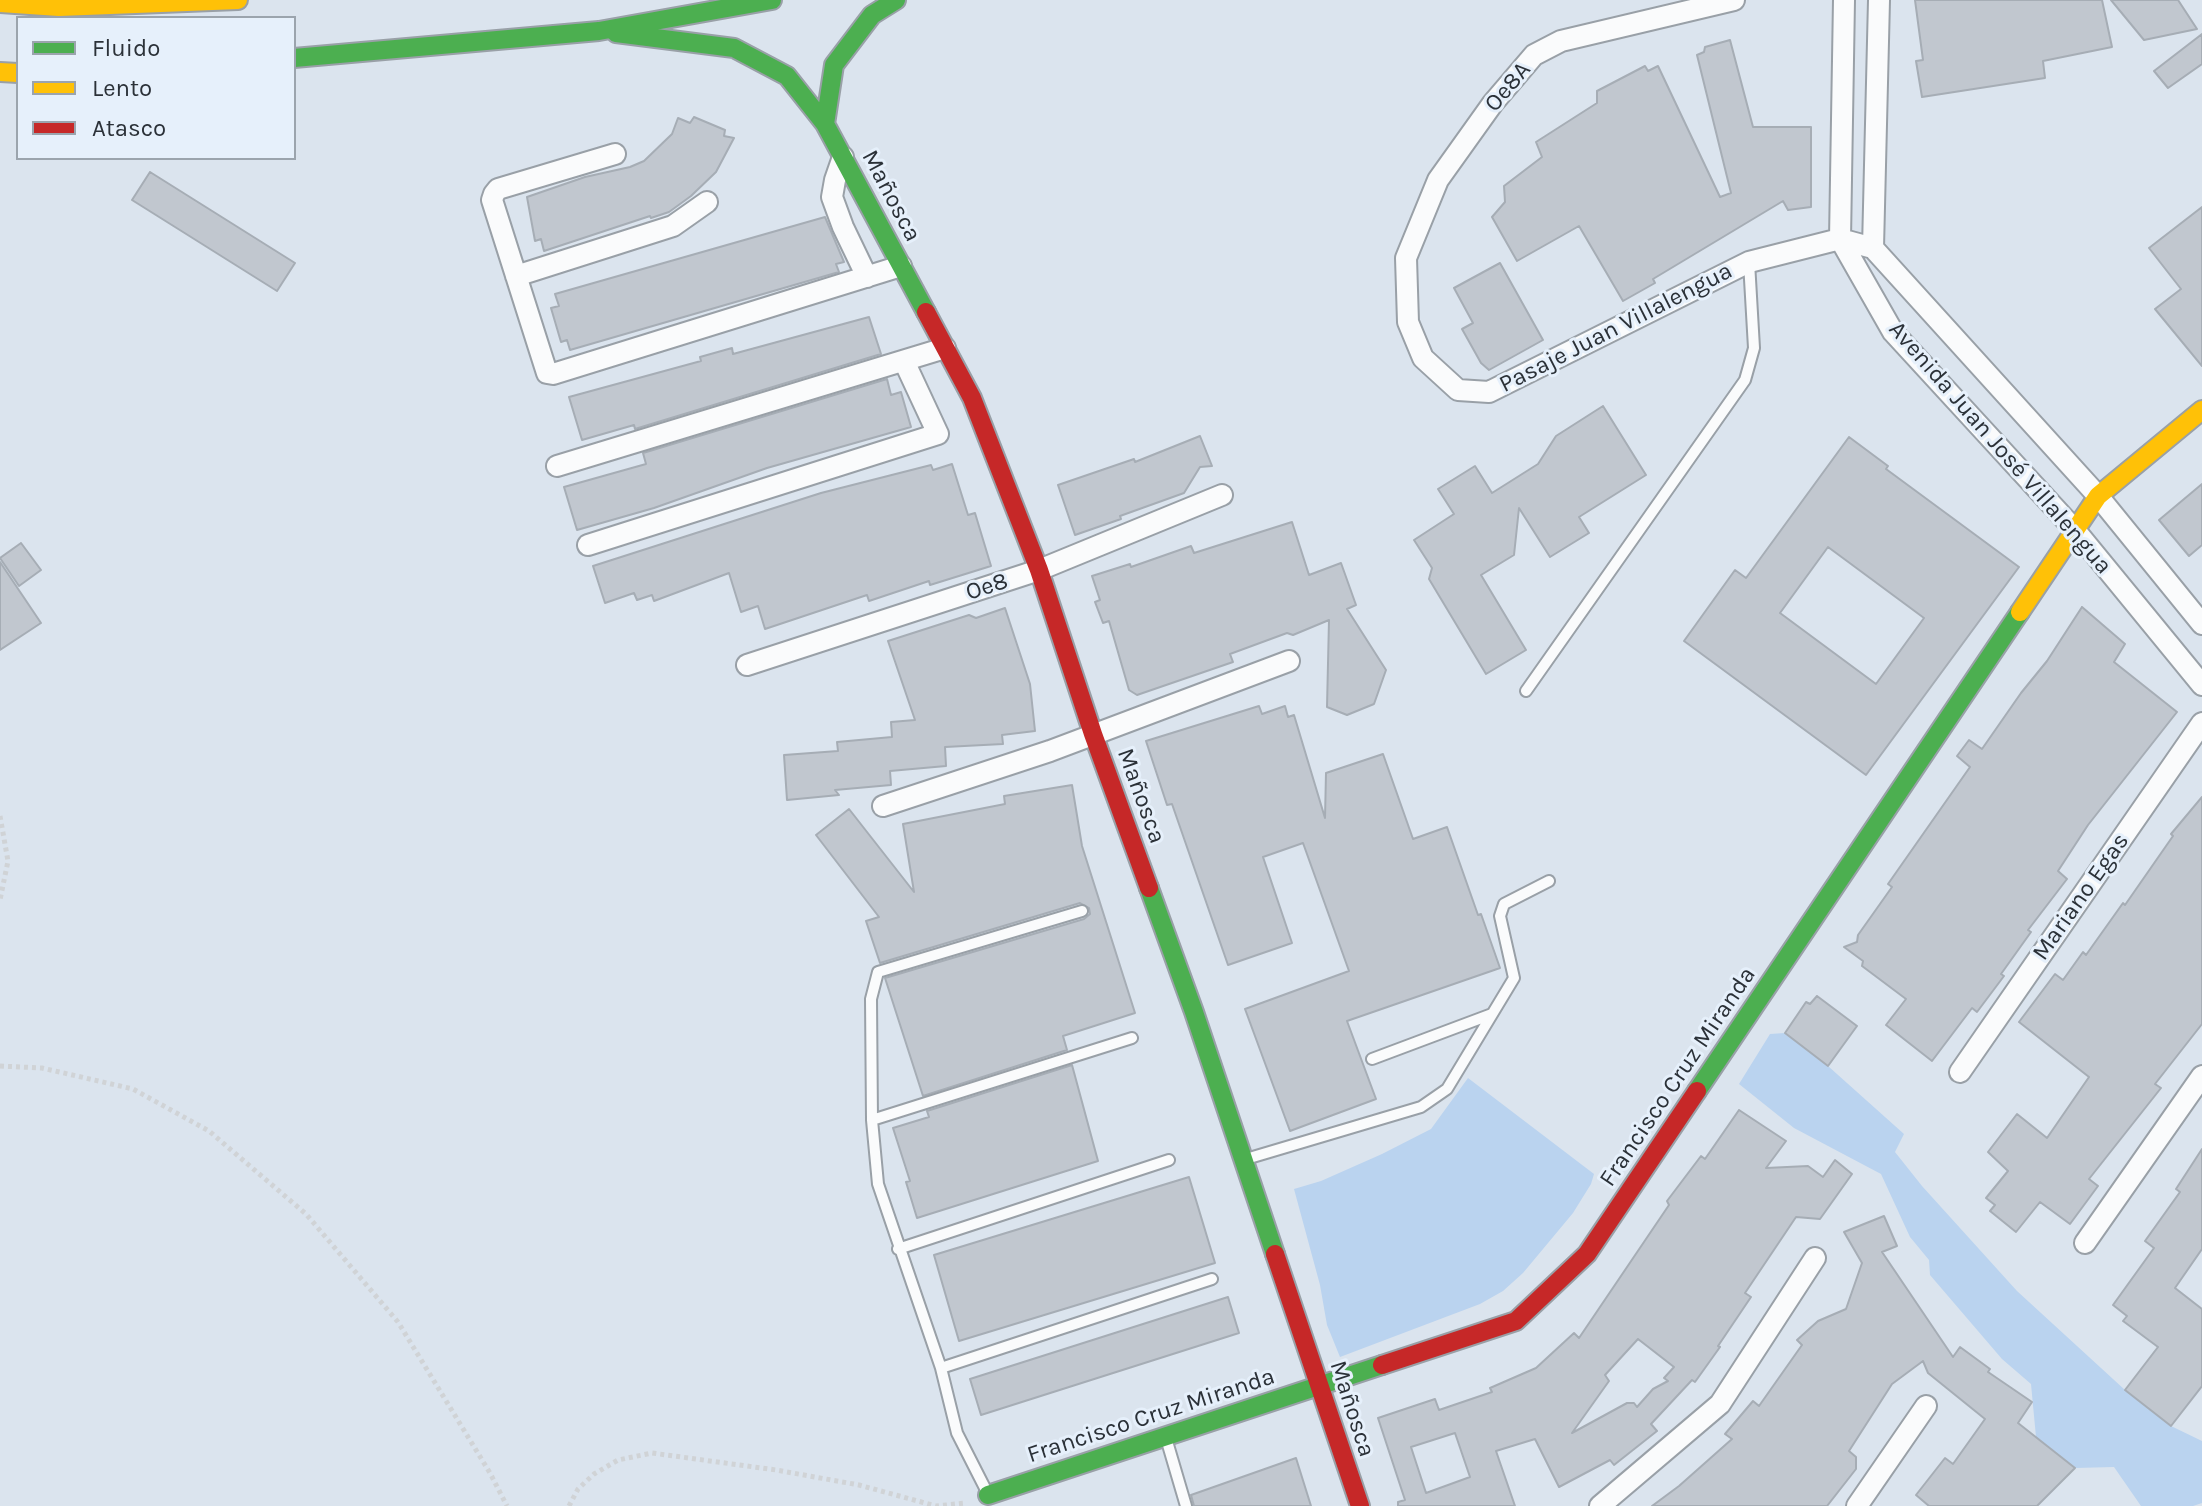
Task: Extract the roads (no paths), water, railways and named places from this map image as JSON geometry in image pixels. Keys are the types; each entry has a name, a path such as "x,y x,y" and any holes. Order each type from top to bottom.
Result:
{"street":[{"path":"0,3 59,7 238,0"},
{"path":"296,58 599,31 772,0"},
{"path":"825,124 834,65 872,15 896,0"},
{"name":"Oe8A","path":"1406,258 1438,180 1493,103 1534,55 1561,41 1734,0"},
{"path":"1840,239 1844,0"},
{"path":"1873,248 1879,0"},
{"name":"Mañosca","path":"599,31 734,48 787,76 825,124 972,398 1039,570 1093,734 1194,1012 1360,1506"},
{"path":"615,154 498,189 492,200 547,373 553,374 901,266"},
{"path":"843,157 832,197 867,277"},
{"path":"516,276 673,226 707,202"},
{"name":"Pasaje Juan Villalengua","path":"1406,258 1408,322 1423,358 1458,390 1489,392 1749,262 1840,239 1873,248"},
{"name":"Avenida Juan José Villalengua","path":"1840,239 1893,332 2075,530 2202,685"},
{"name":"Avenida Juan José Villalengua","path":"1873,248 2098,496 2202,624"},
{"path":"557,466 945,348"},
{"path":"588,545 938,434 904,361"},
{"name":"Francisco Cruz Miranda","path":"988,1495 1516,1321 1587,1254 2098,496 2202,410"},
{"name":"Oe8","path":"747,665 1039,570 1222,495"},
{"path":"883,806 1093,734 1289,661"},
{"name":"Mariano Egas","path":"1960,1072 2202,723"},
{"path":"2085,1243 2202,1076"},
{"path":"1600,1506 1720,1404 1815,1258"},
{"path":"1857,1506 1926,1406"}],"lane":[{"path":"1526,691 1745,380 1754,348 1749,262"},
{"path":"1244,1159 1421,1107 1447,1089 1514,978 1500,916 1504,904 1549,881"},
{"path":"988,1495 957,1433 941,1368 878,1184 872,1120 871,999 878,972 1082,911"},
{"path":"1372,1059 1492,1014"},
{"path":"872,1120 1132,1038"},
{"path":"898,1249 1169,1160"},
{"path":"941,1368 1212,1279"},
{"path":"1165,1436 1186,1506"}]}
